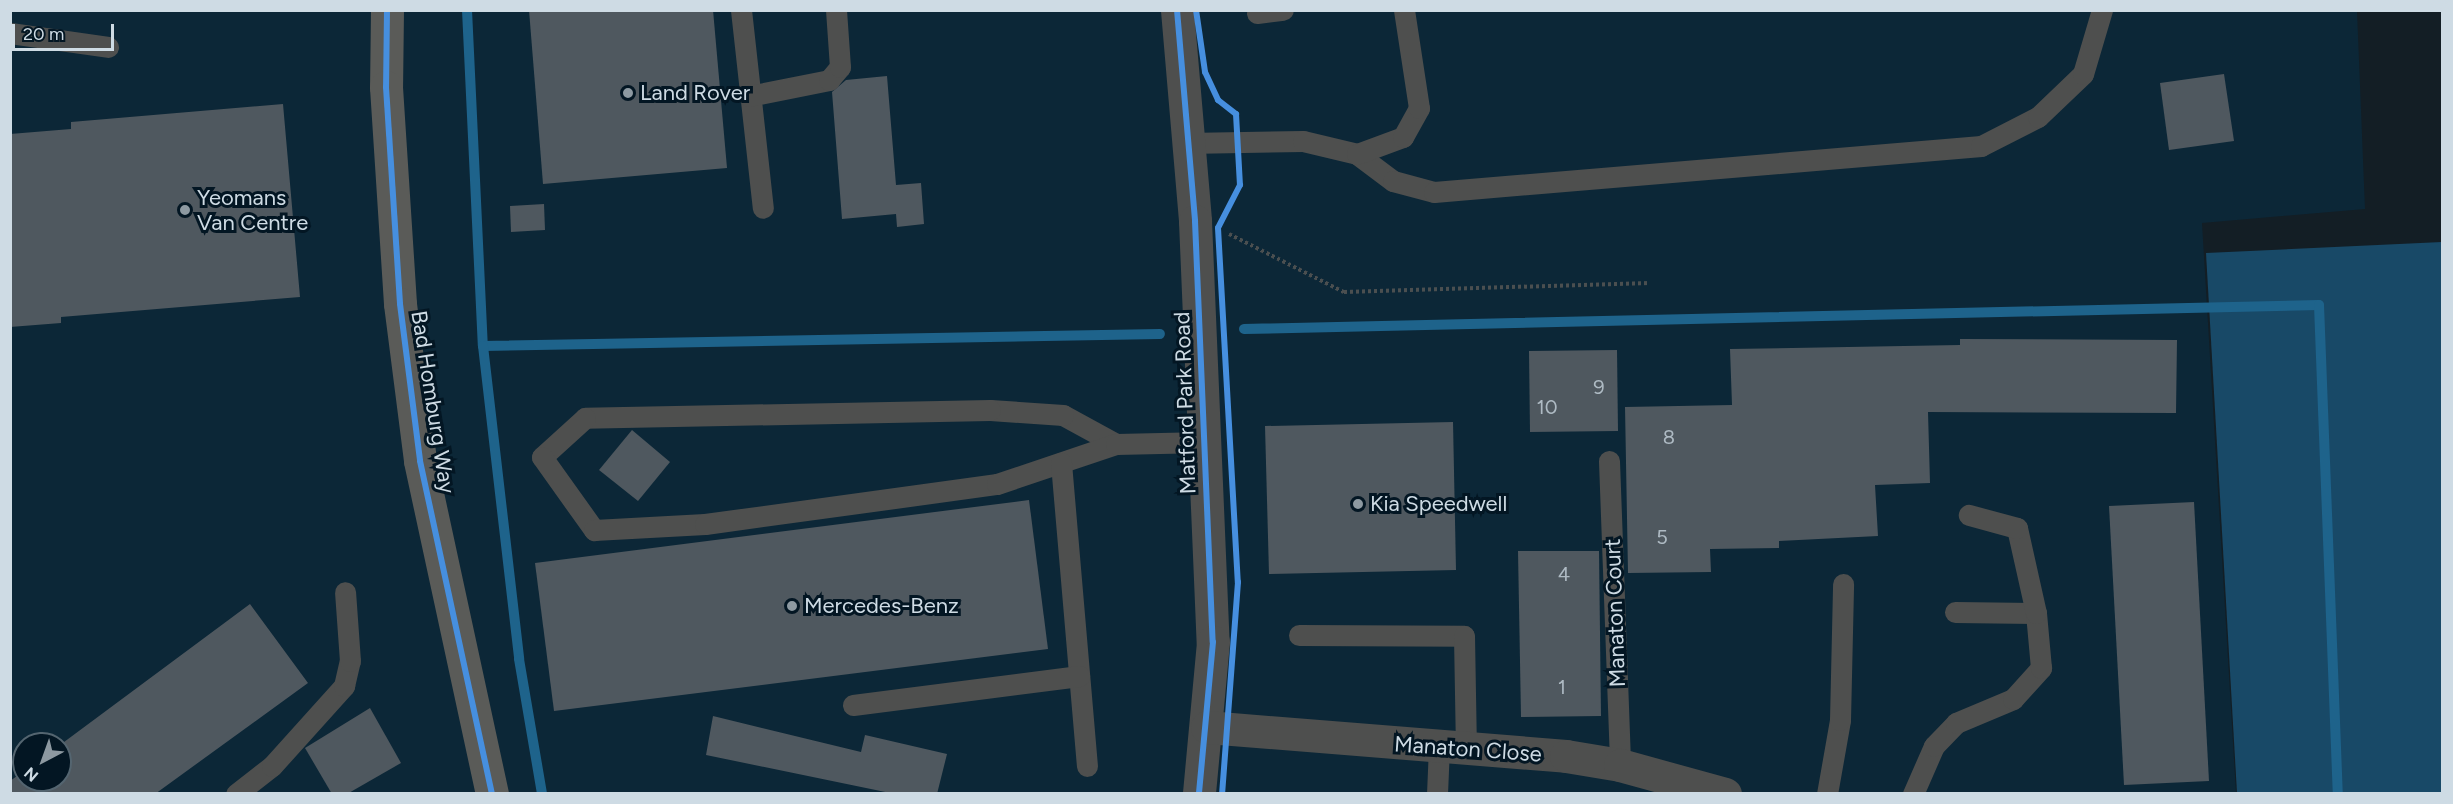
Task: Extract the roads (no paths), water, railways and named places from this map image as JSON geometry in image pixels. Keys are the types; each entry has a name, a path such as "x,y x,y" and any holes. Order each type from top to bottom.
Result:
{"main road":[{"name":"Bad Homburg Way","path":"387,10 386,87 400,304 419,450 492,794"}],"street":[{"name":"Matford Park Road","path":"1177,10 1186,143 1195,221 1213,642 1207,727 1198,794"},
{"name":"Manaton Close","path":"1207,727 1620,765 1725,794"}],"lane":[{"path":"741,10 763,208"},
{"path":"749,96 829,80 840,67 837,10"},
{"path":"1257,13 1283,10"},
{"path":"1357,154 1403,137 1419,108 1404,10"},
{"path":"1186,143 1303,141 1357,154 1393,182 1434,192 1981,146 2038,117 2083,74 2102,10"},
{"path":"10,33 108,47"},
{"path":"1116,444 1063,415 990,410 585,418 542,457 594,530 705,524 997,484 1116,444 1205,442"},
{"name":"Manaton Court","path":"1609,461 1620,765"},
{"path":"1060,463 1087,766"},
{"path":"1913,794 1934,746 1956,723 2013,699 2041,668 2036,613 2018,528 1969,515"},
{"path":"1827,794 1840,720 1844,584"},
{"path":"236,794 272,766 344,686 350,661 345,592"},
{"path":"1955,612 2036,613"},
{"path":"1299,635 1464,636 1452,748 1437,794"},
{"path":"853,705 1079,676"}],"waterway":[{"path":"467,10 483,346 1160,334"},
{"path":"1244,329 2319,305 2338,794"},
{"path":"483,346 519,659 542,794"}],"place":[{"name":"Land Rover","path":"628,93"},
{"name":"Yeomans Van Centre","path":"185,210"},
{"name":"Kia Speedwell","path":"1358,504"},
{"name":"Mercedes-Benz","path":"792,606"}]}
